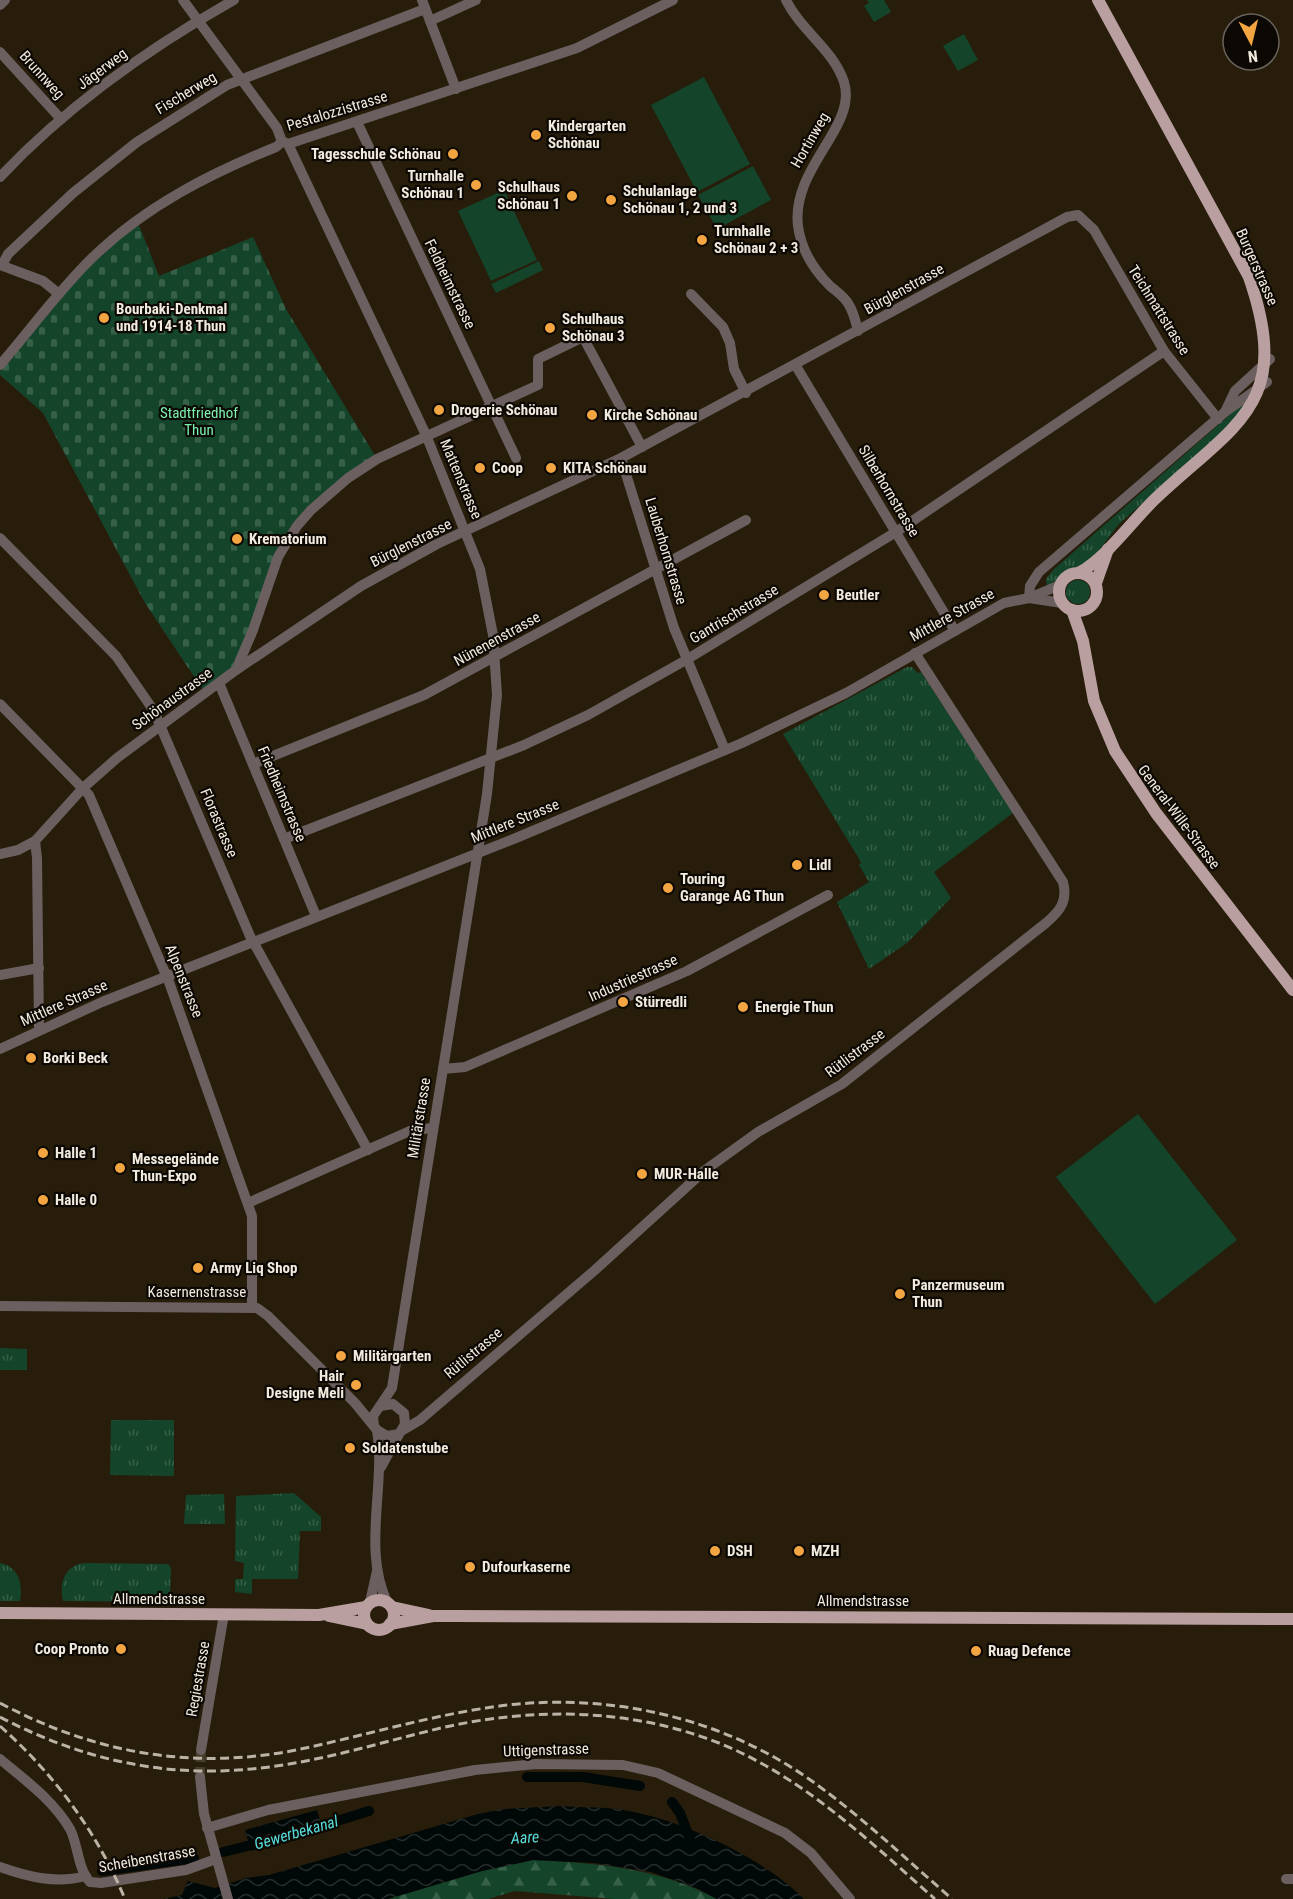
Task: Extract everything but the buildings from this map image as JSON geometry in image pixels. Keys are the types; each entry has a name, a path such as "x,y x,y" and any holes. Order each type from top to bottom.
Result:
{"main road":[{"name":"Burgerstrasse","path":"1080,572 1109,548 1158,496 1244,423 1259,401 1267,382 1270,359 1261,311 1241,260 1098,0"},
{"name":"Burgerstrasse","path":"1096,583 1109,548"},
{"path":"1080,572 1096,583 1096,599 1088,609 1067,607 1059,596 1060,585 1067,575 1080,572"},
{"name":"General-Wille-Strasse","path":"1067,607 1083,641 1094,701 1103,726 1123,764 1170,831 1293,990"},
{"name":"General-Wille-Strasse","path":"1083,641 1088,609"},
{"path":"377,1600 389,1604 394,1614 390,1624 378,1629 367,1624 364,1616 368,1605 377,1600"},
{"name":"Allmendstrasse","path":"389,1604 433,1616"},
{"name":"Allmendstrasse","path":"319,1615 368,1605"},
{"name":"Allmendstrasse","path":"0,1613 319,1615 367,1624"},
{"name":"Allmendstrasse","path":"390,1624 433,1616 1293,1619"}],"street":[{"path":"0,5 5,0"},
{"name":"Mattenstrasse","path":"183,0 277,128 426,435 467,532 486,594 495,658 496,707 477,853"},
{"name":"Jägerweg","path":"0,177 60,118 129,66 234,0"},
{"path":"430,21 476,0"},
{"name":"Pestalozzistrasse","path":"0,365 59,294 101,250 161,203 212,173 285,143 357,122 577,48 626,26 673,0"},
{"name":"Hortinweg","path":"786,0 799,22 833,60 844,83 845,105 842,116 806,176 797,213 801,240 807,254 820,275 850,306 858,331"},
{"path":"424,4 456,89"},
{"name":"Fischerweg","path":"1,265 8,254 52,211 137,142 227,85 424,4"},
{"name":"Brunnweg","path":"0,52 60,118"},
{"name":"Feldheimstrasse","path":"357,122 516,458"},
{"name":"Bürglenstrasse","path":"236,670 361,586 437,544 467,532 621,458 796,366 1056,222 1078,215"},
{"name":"Teichmattstrasse","path":"1078,215 1094,230 1164,351 1222,415"},
{"path":"1,265 43,281 59,294"},
{"path":"691,294 717,319 727,334 732,365 746,393"},
{"path":"426,435 538,385 538,359 583,338 642,447"},
{"name":"Gantrischstrasse","path":"284,839 491,758 588,715 686,660 896,532 1164,351"},
{"path":"1222,415 1235,391 1270,359"},
{"name":"Silberhornstrasse","path":"796,366 955,631"},
{"path":"1029,598 1030,586 1039,572 1222,415 1267,382"},
{"name":"Schönaustrasse","path":"35,841 83,788 117,758 236,670 252,633 278,557 297,526 311,510 364,466 426,435"},
{"name":"Lauberhornstrasse","path":"621,458 686,660 725,750"},
{"name":"Nünenenstrasse","path":"253,764 404,705 495,658 746,520"},
{"name":"Florastrasse","path":"0,538 116,656 137,684 162,726 253,941 368,1150"},
{"name":"Mittlere Strasse","path":"0,1048 39,1029 167,976 477,853 725,750 805,714 1004,603 1029,598 1060,585"},
{"name":"Mittlere Strasse","path":"1029,598 1067,607"},
{"path":"252,633 266,650"},
{"name":"Rütlistrasse","path":"401,1432 595,1270 705,1171 758,1132 842,1084 1046,923 1062,907 1065,899 1063,882 915,653"},
{"name":"Friedheimstrasse","path":"219,683 316,916"},
{"name":"Alpenstrasse","path":"0,704 83,788 92,801 167,976 248,1203 254,1237 252,1307"},
{"path":"0,854 18,850 35,841 39,1029"},
{"name":"Militärstrasse","path":"379,1407 392,1388 477,853"},
{"name":"Industriestrasse","path":"443,1070 465,1067 687,971 828,895"},
{"path":"0,975 39,968"},
{"path":"248,1203 412,1130 434,1128"},
{"name":"Kasernenstrasse","path":"0,1306 252,1307 268,1316 355,1403 375,1428"},
{"path":"381,1467 406,1421 392,1388"},
{"path":"355,1403 379,1407 390,1403 401,1408 432,1408"},
{"path":"368,1605 377,1571 376,1507 381,1467 373,1416 379,1407"},
{"path":"375,1428 387,1436 401,1432"},
{"path":"377,1571 389,1604"},
{"name":"Regiestrasse","path":"201,1750 225,1614"},
{"name":"Scheibenstrasse","path":"0,1759 33,1786 62,1818 76,1843 86,1876 92,1883 186,1870 214,1854"},
{"name":"Uttigenstrasse","path":"207,1828 268,1810 475,1770 536,1764 623,1765 658,1773 785,1833 811,1853 850,1899"},
{"path":"200,1777 207,1828 228,1899"},
{"name":"Scheibenstrasse","path":"0,1867 46,1879 64,1880 86,1876"}],"green space":[{"path":"867,0 884,0 891,12 874,22 864,6 869,3"},
{"path":"964,34 978,60 958,71 943,46"},
{"path":"704,77 750,164 697,192 651,105"},
{"path":"753,166 771,200 717,229 698,195"},
{"path":"504,190 537,260 491,281 458,211"},
{"name":"Stadtfriedhof Thun","path":"137,220 159,276 253,237 286,309 377,459 297,526 236,670 203,690 145,603 43,413 0,375 0,365 59,294"},
{"path":"539,261 543,270 496,293 491,284"},
{"path":"1249,398 1240,417 1119,524 1091,561 1082,568 1067,571 1047,588 1046,579 1053,570"},
{"path":"1078,580 1087,583 1090,592 1087,601 1078,604 1069,601 1066,592 1069,583"},
{"path":"907,667 912,667 918,673 921,672 1013,813 934,872 951,898 907,943 869,969 837,902 869,882 859,865 861,863 858,857 783,734"},
{"path":"1138,1114 1237,1240 1155,1304 1056,1177"},
{"path":"0,1348 27,1349 27,1370 0,1370"},
{"path":"111,1420 174,1420 174,1476 110,1475"},
{"path":"294,1493 321,1517 321,1531 300,1531 298,1579 252,1579 252,1594 235,1592 235,1579 243,1579 244,1563 235,1561 236,1496"},
{"path":"224,1494 225,1524 184,1524 186,1495"},
{"path":"0,1563 12,1568 18,1577 21,1588 20,1601 0,1601"},
{"path":"85,1563 168,1564 171,1568 170,1599 184,1599 184,1602 63,1601 62,1588 65,1576 72,1567"},
{"path":"533,1860 628,1869 673,1880 717,1899 615,1899 515,1891 488,1899 388,1899 482,1871"}],"water":[{"name":"Aare","path":"560,1806 621,1809 674,1823 746,1856 788,1884 804,1899 717,1899 696,1888 651,1872 594,1863 533,1860 482,1871 388,1899 163,1899 182,1895 188,1881 215,1888 246,1878 269,1875 478,1814 504,1809"},
{"path":"317,1810 323,1831 251,1851 245,1830"}],"waterway":[{"name":"Gewerbekanal","path":"527,1777 583,1777 640,1786"},
{"name":"Gewerbekanal","path":"672,1802 680,1813 691,1842"},
{"name":"Gewerbekanal","path":"308,1830 369,1811"},
{"name":"Gewerbekanal","path":"223,1852 264,1842"},
{"name":"Gewerbekanal","path":"102,1871 194,1858"}],"tunnel":[{"path":"200,1777 201,1750"}],"railway":[{"path":"0,1703 35,1720 105,1745 178,1757 215,1758 291,1751 437,1717 528,1703 571,1702 613,1705 655,1712 695,1723 735,1738 809,1779 864,1822 952,1899"},
{"path":"0,1717 57,1743 115,1760 176,1770 207,1771 264,1768 289,1764 340,1754 441,1728 511,1717 581,1714 651,1723 685,1731 719,1743 779,1773 833,1812 935,1899"},
{"path":"0,1726 20,1744 72,1805 101,1850 125,1899"}],"place":[{"name":"Kindergarten Schönau","path":"536,135"},
{"name":"Tagesschule Schönau","path":"453,154"},
{"name":"Turnhalle Schönau 1","path":"476,185"},
{"name":"Schulhaus Schönau 1","path":"572,196"},
{"name":"Schulanlage Schönau 1, 2 und 3","path":"611,200"},
{"name":"Turnhalle Schönau 2 + 3","path":"702,240"},
{"name":"Bourbaki-Denkmal und 1914-18 Thun","path":"104,318"},
{"name":"Schulhaus Schönau 3","path":"550,328"},
{"name":"Drogerie Schönau","path":"439,410"},
{"name":"Kirche Schönau","path":"592,415"},
{"name":"Coop","path":"480,468"},
{"name":"KITA Schönau","path":"551,468"},
{"name":"Krematorium","path":"237,539"},
{"name":"Beutler","path":"824,595"},
{"name":"Lidl","path":"797,865"},
{"name":"Touring Garange AG Thun","path":"668,888"},
{"name":"Stürredli","path":"623,1002"},
{"name":"Energie Thun","path":"743,1007"},
{"name":"Borki Beck","path":"31,1058"},
{"name":"Halle 1","path":"43,1153"},
{"name":"Messegelände Thun-Expo","path":"120,1168"},
{"name":"MUR-Halle","path":"642,1174"},
{"name":"Halle 0","path":"43,1200"},
{"name":"Army Liq Shop","path":"198,1268"},
{"name":"Panzermuseum Thun","path":"900,1294"},
{"name":"Militärgarten","path":"341,1356"},
{"name":"Hair Designe Meli","path":"356,1385"},
{"name":"Soldatenstube","path":"350,1448"},
{"name":"DSH","path":"715,1551"},
{"name":"MZH","path":"799,1551"},
{"name":"Dufourkaserne","path":"470,1567"},
{"name":"Coop Pronto","path":"121,1649"},
{"name":"Ruag Defence","path":"976,1651"}]}
